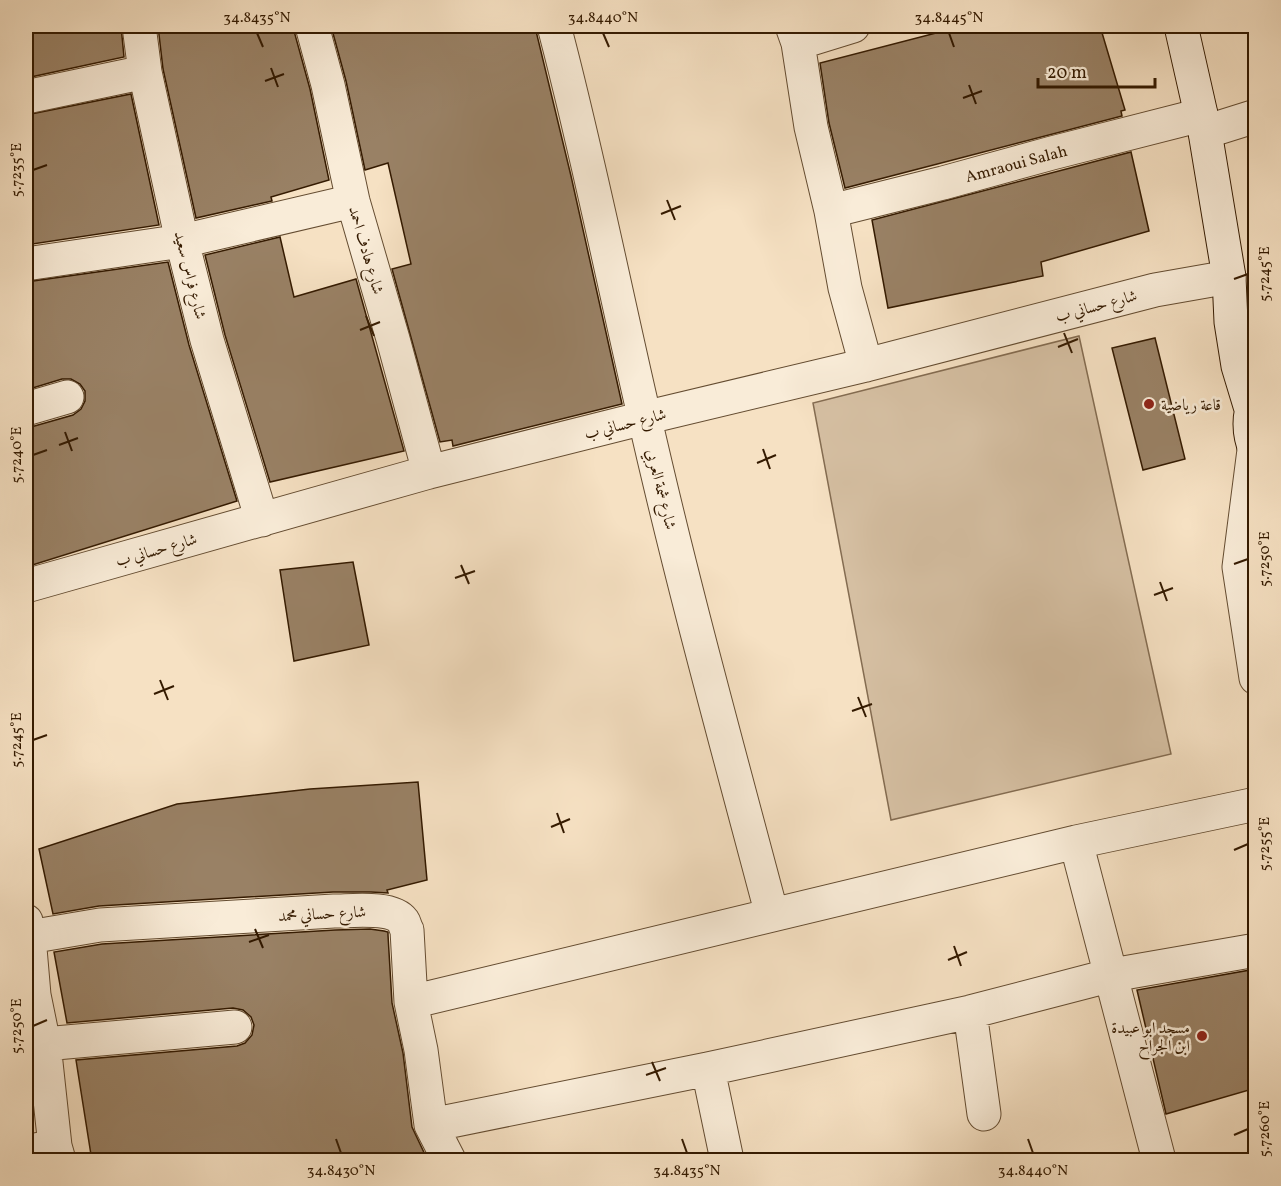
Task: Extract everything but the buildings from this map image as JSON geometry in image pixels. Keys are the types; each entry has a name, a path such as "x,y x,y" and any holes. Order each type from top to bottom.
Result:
{"street":[{"name":"شارع فراس سعيد","path":"139,26 145,72 182,241 207,340 262,520"},
{"name":"شارع هادف احمد","path":"312,26 328,85 353,201 429,472"},
{"name":"شارع شمة العربي","path":"554,26 569,82 644,418 715,704 772,915"},
{"path":"853,26 795,34 811,127 831,211 845,288 866,365"},
{"path":"1180,26 1203,124 1229,277 1231,322 1236,355 1253,403 1249,430 1255,451 1239,567 1256,678"},
{"path":"26,97 145,72"},
{"name":"Amraoui Salah","path":"831,211 1052,153 1256,116"},
{"path":"26,264 182,241 353,201"},
{"path":"1229,277 1242,305 1256,322"},
{"name":"شارع حساني ب","path":"26,586 429,472 866,365 1155,290 1229,277"},
{"path":"26,409 67,397"},
{"path":"411,1002 1076,842 1256,804"},
{"path":"1076,842 1159,1161"},
{"name":"شارع حساني محمد","path":"46,1153 44,1044 30,996 27,929 373,910 402,919 407,930 411,1002 421,1050 431,1125 449,1161"},
{"path":"431,1125 708,1069 970,1012 1112,975 1256,950"},
{"path":"970,1012 984,1114"},
{"path":"44,1044 235,1027"},
{"path":"708,1069 727,1161"}],"shaded area":[{"path":"1079,336 1171,754 891,820 813,403"}],"place":[{"name":"قاعة رياضية","path":"1149,404"},
{"name":"مسجد ابو عبيدة ابن الجراح","path":"1202,1036"}]}
